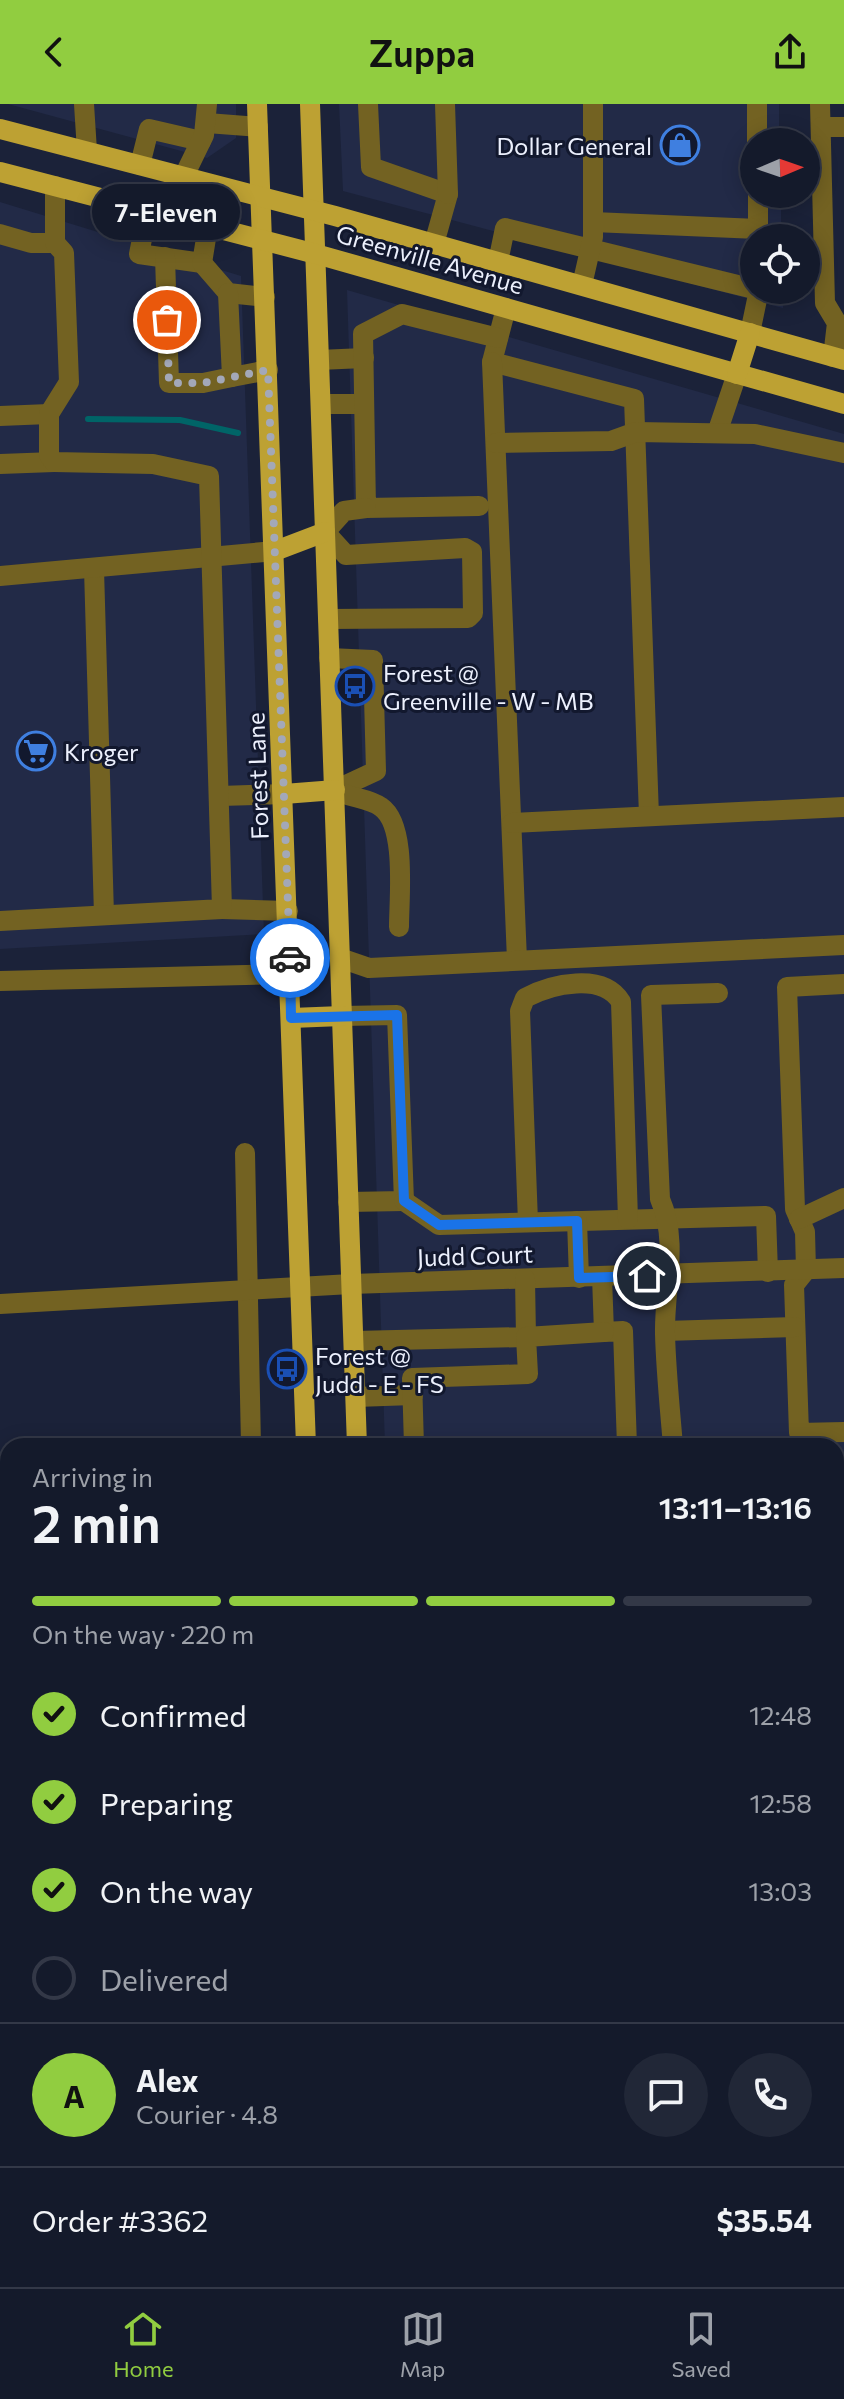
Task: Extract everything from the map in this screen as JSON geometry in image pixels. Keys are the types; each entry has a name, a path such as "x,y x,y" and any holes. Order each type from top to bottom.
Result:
{"main road":[{"name":"Forest Lane","path":"257,104 306,1438"},
{"path":"310,104 357,1438"},
{"name":"Greenville Avenue","path":"0,129 261,196 838,358"},
{"path":"0,140 21,134"},
{"name":"Greenville Avenue","path":"0,172 316,254 844,404"},
{"path":"737,374 750,333"},
{"path":"275,551 325,532"},
{"path":"284,794 335,790"},
{"path":"291,1018 342,1016"}],"street":[{"path":"84,104 87,151"},
{"path":"368,104 371,167 448,194"},
{"path":"434,244 448,194 445,104"},
{"path":"582,285 593,222 593,104"},
{"path":"757,104 757,128"},
{"path":"820,104 825,303 837,323 838,358"},
{"path":"140,165 149,129 205,123 258,127"},
{"path":"184,176 205,123"},
{"path":"821,127 844,127"},
{"path":"54,462 49,455 49,414 69,382 64,253 55,243 55,186"},
{"path":"148,209 139,254 202,263 228,293 232,377"},
{"path":"593,222 740,233"},
{"path":"202,263 208,226"},
{"path":"498,262 505,228 740,285"},
{"path":"0,234 31,243 55,243"},
{"path":"165,257 169,383 203,383 268,370"},
{"path":"228,293 265,297"},
{"path":"750,333 754,304"},
{"path":"506,308 492,362 517,960"},
{"path":"366,508 363,334 402,314 498,338"},
{"path":"319,360 364,358"},
{"path":"492,362 634,399 649,816"},
{"path":"717,433 737,374"},
{"path":"321,404 364,404"},
{"path":"0,416 49,414"},
{"path":"496,443 611,441 636,432 755,434 844,453"},
{"path":"0,464 153,464 209,476 222,909"},
{"path":"328,619 468,618 473,613 472,552 465,548 346,555 325,532 344,511 479,506"},
{"path":"0,576 275,551"},
{"path":"94,569 104,915"},
{"path":"329,658 373,660 376,771 335,790"},
{"path":"335,790 382,807 396,826 399,927"},
{"path":"220,796 284,794"},
{"path":"512,823 844,807"},
{"path":"0,921 222,909 288,911"},
{"path":"340,958 369,968 844,945"},
{"path":"0,981 290,974"},
{"path":"844,984 787,987 795,1209 805,1232 806,1270 794,1285 799,1433 844,1432"},
{"path":"528,1222 520,1011 525,998 558,985 600,985 616,993 621,1002 628,1219"},
{"path":"672,1438 665,1331 670,1276 668,1218 660,1199 651,995 718,993"},
{"path":"342,1016 397,1015 404,1201"},
{"path":"245,1153 251,1438"},
{"path":"799,1219 844,1198"},
{"path":"348,1202 404,1201 439,1225 766,1216 768,1272"},
{"path":"577,1221 579,1278"},
{"name":"Judd Court","path":"0,1304 300,1286 844,1268"},
{"path":"602,1277 604,1332"},
{"path":"356,1397 412,1386 528,1374 525,1279"},
{"path":"665,1331 795,1327"},
{"path":"354,1341 623,1331 627,1438"},
{"path":"411,1340 414,1438"}],"shaded area":[{"path":"8,104 236,104 236,138 207,158"},
{"path":"339,104 779,104 779,128 740,128 740,208 781,208 781,224 740,224 740,297 343,191"},
{"path":"0,202 241,276 264,934 0,949"},
{"path":"347,290 844,434 844,1438 385,1438"}],"waterway":[{"path":"88,419 180,420 238,433"}],"way so far":[{"path":"167,320 169,383 203,383 268,370 290,958"}],"place":[{"name":"Dollar General","path":"680,145"},
{"name":"7-Eleven","path":"167,320"},
{"name":"Forest @ Greenville - W - MB","path":"355,686"},
{"name":"Kroger","path":"36,751"},
{"name":"Forest @ Judd - E - FS","path":"287,1369"}],"route":[{"path":"290,958 291,1018 397,1015 404,1201 439,1225 577,1221 579,1278 647,1276"}]}
